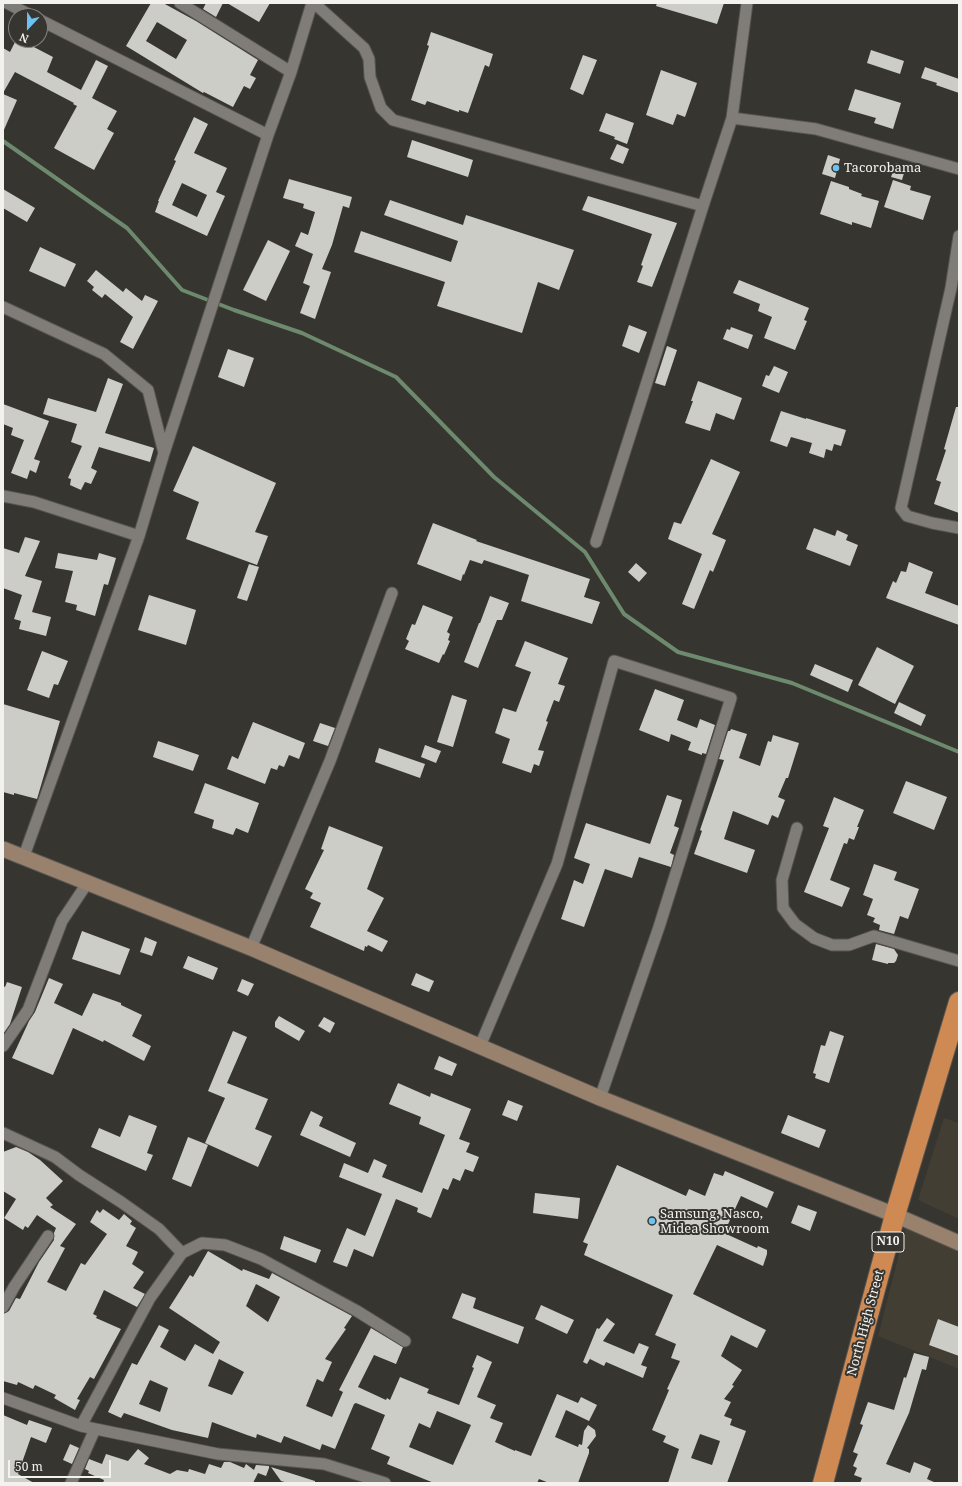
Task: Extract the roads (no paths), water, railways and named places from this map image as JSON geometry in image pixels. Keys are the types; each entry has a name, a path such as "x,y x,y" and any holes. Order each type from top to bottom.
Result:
{"highway":[{"name":"North High Street","path":"823,1483 895,1215 959,1002"}],"street":[{"path":"7,3 17,8"},
{"path":"180,3 291,72"},
{"path":"24,856 139,536 164,453 212,312 268,135 291,72 313,3 364,48 369,59 370,77 381,108 392,120 703,206"},
{"path":"596,542 732,118 747,3"},
{"path":"48,24 268,135"},
{"path":"732,118 816,129 959,169"},
{"path":"959,236 951,288 901,508 907,516 959,528"},
{"path":"5,311 104,354 148,390 164,453"},
{"path":"3,496 34,502 139,536"},
{"path":"251,948 330,761 392,593"},
{"path":"480,1046 557,864 614,660 732,698 659,927 600,1098"},
{"path":"797,828 782,880 783,908 795,924 814,938 832,945 849,945 874,936 959,960"},
{"path":"3,849 24,856 251,948 600,1098 895,1215 959,1243"},
{"path":"3,1046 28,1010 62,921 88,882"},
{"path":"3,1133 55,1158 121,1202 159,1229 182,1253"},
{"path":"3,1307 14,1287 48,1236"},
{"path":"81,1426 150,1298 182,1253 202,1243 225,1245 254,1256 358,1311 405,1341"},
{"path":"3,1398 81,1426 218,1454 324,1464 385,1483"},
{"path":"71,1483 96,1429"}],"waterway":[{"path":"3,141 127,228 182,290 234,310 302,333 396,377 494,477 585,552 624,614 678,652 792,683 959,752"}],"place":[{"name":"Tacorobama","path":"836,168"},
{"name":"Samsung, Nasco, Midea Showroom","path":"652,1221"}]}
